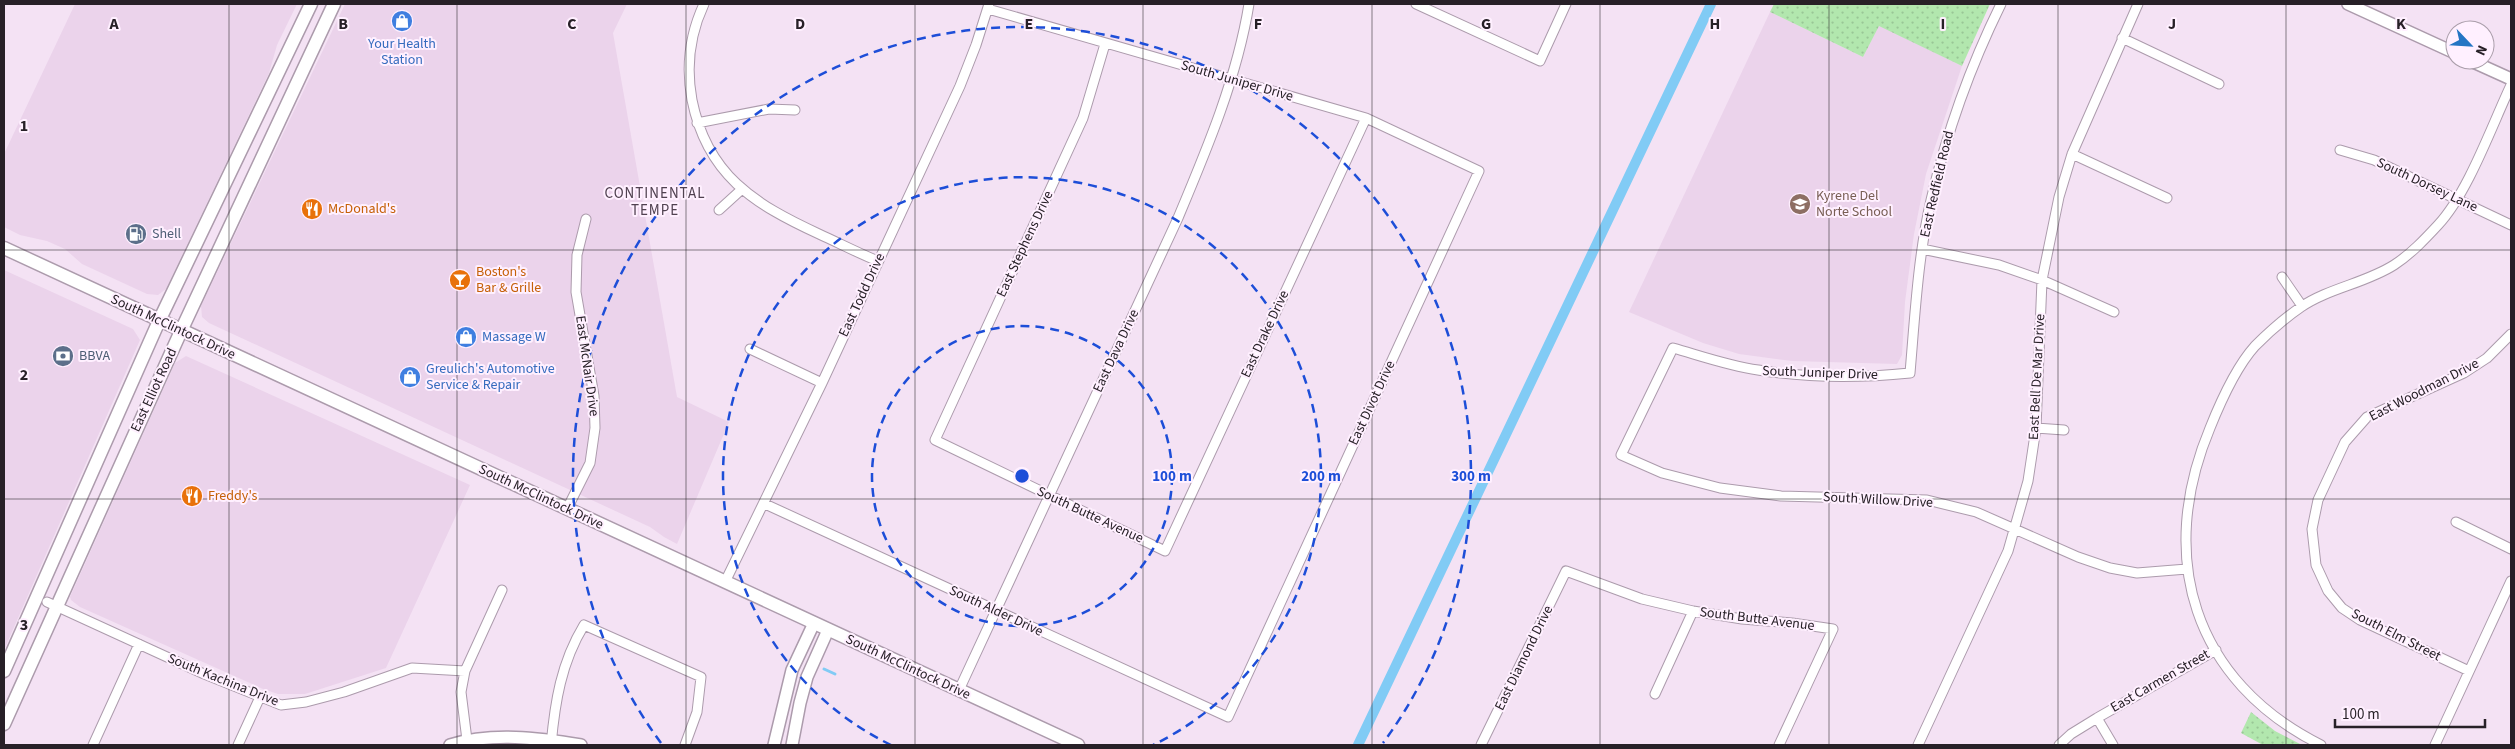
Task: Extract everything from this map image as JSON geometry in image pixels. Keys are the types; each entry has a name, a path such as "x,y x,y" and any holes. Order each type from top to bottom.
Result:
{"main road":[{"name":"East Elliot Road","path":"4,671 159,321 310,4"},
{"name":"East Elliot Road","path":"4,724 51,605 334,4"},
{"path":"282,62 309,58"},
{"name":"South McClintock Drive","path":"4,248 1078,745"}],"street":[{"path":"704,4 698,17 689,52 690,87 697,123 720,167 741,190 780,217 878,261"},
{"name":"East Dava Drive","path":"959,690 1178,218 1207,149 1230,79 1249,4"},
{"path":"1422,5 1540,60 1566,4"},
{"name":"East Redfield Road","path":"1910,373 1922,249 1931,200 1950,126 1981,46 2001,4"},
{"name":"East Bell De Mar Drive","path":"1918,745 2008,551 2016,528 2028,481 2036,428 2042,280 2058,197 2072,154 2138,4"},
{"path":"2348,4 2445,48"},
{"name":"South Juniper Drive","path":"988,6 1106,44 1366,118 1479,171"},
{"name":"East Todd Drive","path":"726,582 765,504 960,86 988,6"},
{"path":"2122,38 2219,84"},
{"name":"East Stephens Drive","path":"935,440 1083,118 1106,44"},
{"path":"2492,70 2511,79"},
{"name":"East Carmen Street","path":"2059,745 2071,734 2097,718 2216,650 2193,599 2187,569 2185,530 2188,498 2201,449 2214,419 2254,348 2302,306 2393,266 2413,251 2441,222 2457,198 2511,85"},
{"path":"697,123 769,109 794,110"},
{"name":"East Drake Drive","path":"1165,550 1366,118"},
{"name":"South Dorsey Lane","path":"2340,150 2374,160 2511,225"},
{"path":"2072,154 2167,198"},
{"name":"East Divot Drive","path":"1228,717 1479,171"},
{"path":"719,210 741,190"},
{"name":"East McNair Drive","path":"567,509 590,463 595,428 594,396 576,292 577,255 586,219"},
{"path":"1922,249 1999,265 2042,280 2114,312"},
{"path":"2282,278 2302,306"},
{"name":"East Woodman Drive","path":"2328,590 2316,565 2312,529 2318,500 2345,442 2367,417 2464,373 2487,358 2511,334"},
{"name":"South Juniper Drive","path":"1622,455 1673,348 1757,370 1800,374 1886,375 1910,373"},
{"path":"750,349 822,383"},
{"path":"2036,428 2064,430"},
{"name":"South Butte Avenue","path":"935,440 1048,496 1165,550"},
{"name":"South Willow Drive","path":"1622,455 1662,473 1720,488 1781,496 1926,500 1976,512 2016,528 2078,557 2110,568 2137,573 2187,569"},
{"name":"South Alder Drive","path":"765,504 996,612 1228,717"},
{"path":"2456,522 2511,549"},
{"name":"South Butte Avenue","path":"1566,570 1642,599 1693,611 1742,619 1833,629 1779,745"},
{"name":"East Diamond Drive","path":"1481,745 1566,570"},
{"path":"2435,745 2511,581"},
{"path":"467,740 461,692 465,671 502,590"},
{"name":"South Elm Street","path":"2328,590 2342,608 2360,620 2469,671"},
{"name":"South Kachina Drive","path":"51,605 281,705 306,702 344,692 412,668 465,671"},
{"path":"1655,694 1693,611"},
{"path":"774,745 792,670 814,623"},
{"path":"551,743 555,704 562,673 572,646 584,625 701,677 697,712 685,745"},
{"path":"792,745 807,677 828,630"},
{"path":"93,745 138,644"},
{"path":"2216,650 2237,680 2262,707 2294,732 2321,745"},
{"path":"238,745 260,697"},
{"path":"2097,718 2113,745"},
{"path":"450,745 467,740 510,738 581,745"}],"shaded area":[{"path":"75,4 297,4 277,45 269,73 166,289 158,295 147,294 82,264 65,249 47,241 20,235 4,227 4,154"},
{"path":"345,4 627,4 613,33 677,397 729,422 677,544 650,527 209,323 202,317 201,306"},
{"name":"Kyrene Del Norte School","path":"1770,12 1863,57 1879,25 1962,66 1926,174 1914,234 1905,302 1902,355 1897,364 1792,361 1739,354 1703,343 1629,312"},
{"path":"4,270 133,329 140,340 4,650"},
{"path":"186,356 470,485 386,668 305,694 278,694 80,607 71,600 70,597 175,363"}],"green space":[{"path":"1774,4 1990,4 1962,66 1879,26 1863,57 1770,12"},
{"path":"2251,712 2275,731 2302,745 2263,745 2241,733"}],"waterway":[{"path":"1358,745 1711,4"},
{"path":"824,669 835,674"}],"place":[{"name":"Your Health Station","path":"402,21"},
{"name":"Kyrene Del Norte School","path":"1800,204"},
{"name":"McDonald's","path":"312,209"},
{"name":"Shell","path":"136,234"},
{"name":"Boston's Bar & Grille","path":"460,280"},
{"name":"Massage W","path":"466,337"},
{"name":"BBVA","path":"63,356"},
{"name":"Greulich's Automotive Service & Repair","path":"410,377"},
{"name":"Freddy's","path":"192,496"}],"district":[{"name":"CONTINENTAL TEMPE","path":"655,202"}]}
